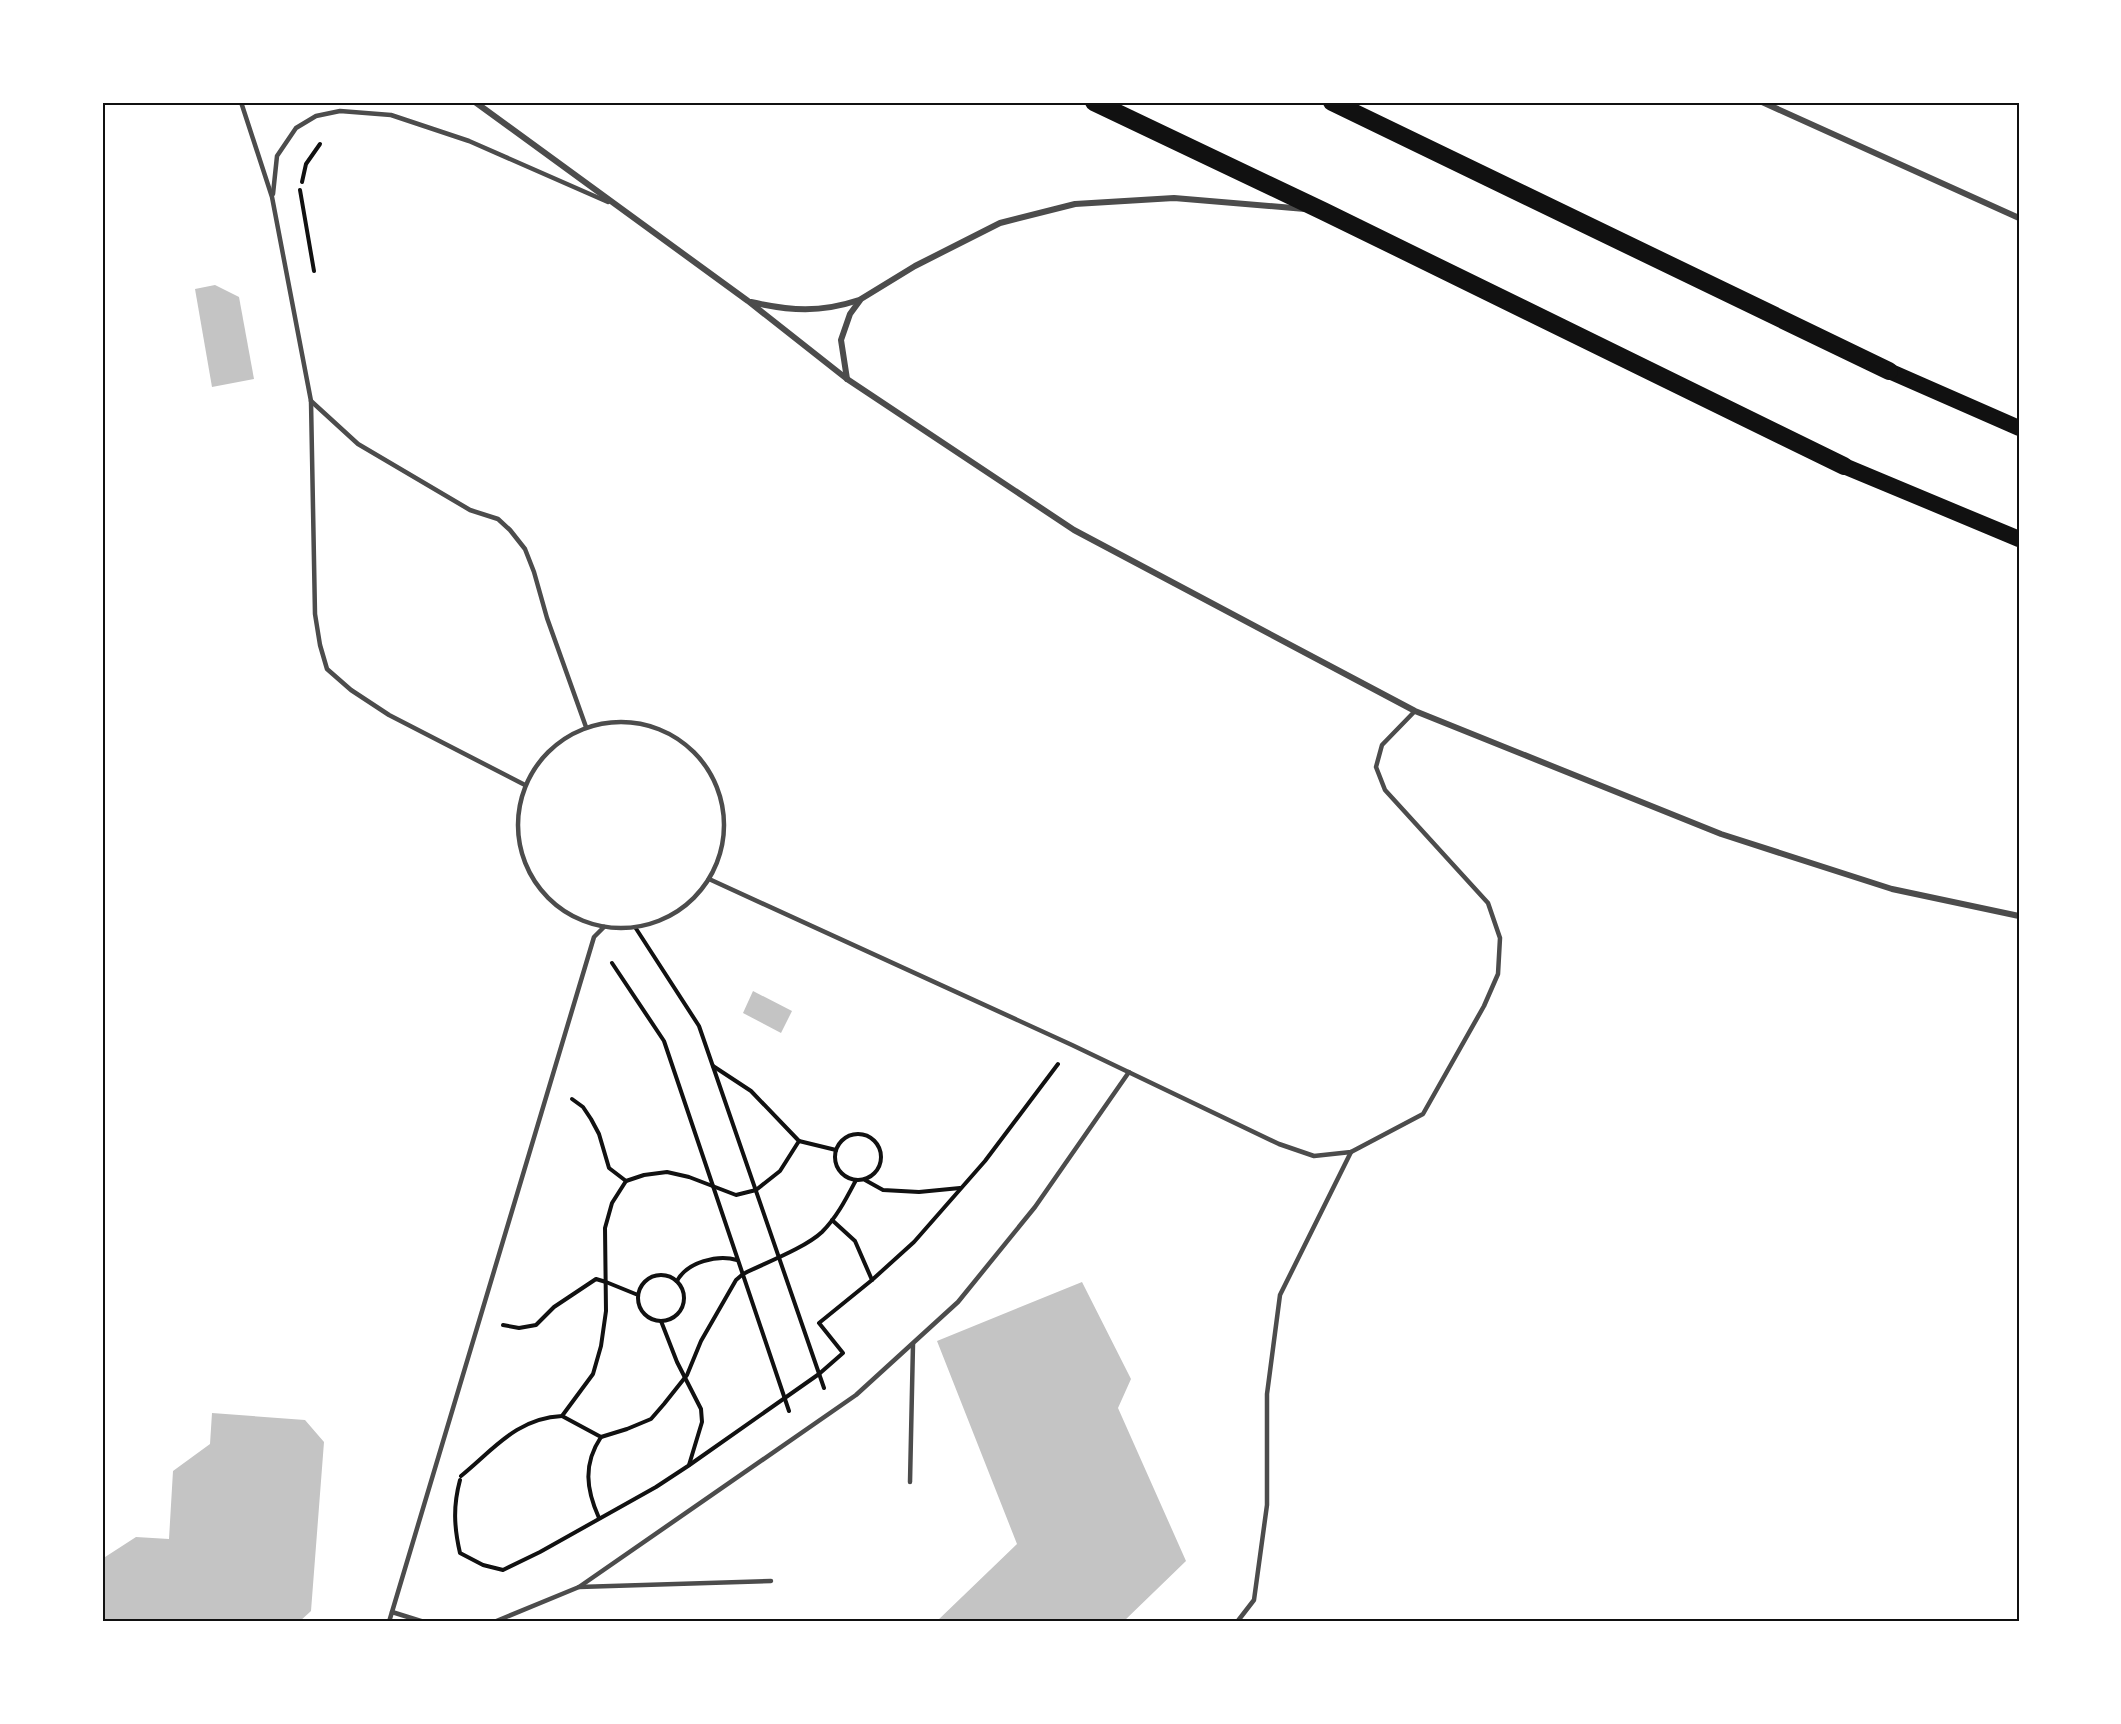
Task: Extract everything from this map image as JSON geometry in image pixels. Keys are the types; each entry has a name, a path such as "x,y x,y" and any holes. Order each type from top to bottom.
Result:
{"highway":[{"path":"1094,102 1323,211 1844,466 2019,539"},
{"path":"1332,102 1889,371 2019,428"}],"street":[{"path":"475,102 748,302 847,379 1074,530 1415,711 1721,834 1892,889 2019,916"},
{"path":"1762,102 2019,218"},
{"path":"748,302 784,309 808,310 840,306 861,300 915,266 1000,223 1075,204 1174,198 1323,211"},
{"path":"847,379 842,340 850,314 861,300"}],"lane":[{"path":"241,102 272,197 311,401 315,614 327,669 351,690 389,715 525,785"},
{"path":"272,197 278,156 296,128 316,116 340,111 392,115 469,141 614,204"},
{"path":"311,401 358,444 470,510 498,519 510,530 525,549 534,572 547,618 586,727"},
{"path":"709,879 1072,1045 1278,1144 1314,1156 1351,1152 1423,1114 1484,1006 1498,974 1500,938 1488,903 1385,790 1376,767 1382,745 1415,711"},
{"path":"617,721 649,725 678,738 702,760 717,787 724,819 721,850 709,879 695,897 677,912 657,922 635,927 604,927 574,918 550,900 531,875 520,846 518,815 525,785 540,760 561,741 586,727 617,721"},
{"path":"389,1622 594,937 604,927"},
{"path":"494,1622 579,1587 856,1395 958,1302 1028,1216 1129,1072"},
{"path":"1237,1622 1254,1600 1268,1505 1267,1394 1280,1295 1351,1152"},
{"path":"909,1482 913,1343"},
{"path":"579,1587 771,1581"},
{"path":"392,1612 424,1622"}],"path":[{"path":"316,282 300,190 306,164 320,143 340,135 340,111"},
{"path":"635,927 699,1026 832,1412"},
{"path":"606,969 609,958 664,1041 798,1436"},
{"path":"464,1467 454,1502 454,1530 460,1553 483,1565 503,1569 540,1552 657,1487 688,1466 819,1374 843,1353 819,1323 914,1242 985,1161 1072,1045"},
{"path":"713,1066 751,1091 799,1141 836,1150"},
{"path":"566,1108 569,1097 583,1107 599,1134 609,1167 626,1180"},
{"path":"861,1134 870,1137 881,1151 882,1160 873,1176 865,1179 856,1180 840,1172 836,1164 836,1150 844,1139 852,1135 861,1134"},
{"path":"562,1416 593,1374 601,1346 606,1311 605,1228 612,1203 626,1180 666,1172 736,1195 756,1190 780,1171 799,1141"},
{"path":"865,1179 883,1190 919,1192 961,1188"},
{"path":"599,1518 588,1481 592,1451 601,1437 651,1419 685,1378 701,1341 736,1280 743,1274 822,1233 840,1211 856,1180"},
{"path":"832,1220 855,1241 872,1280"},
{"path":"677,1281 681,1275 703,1262 726,1257 738,1260"},
{"path":"664,1275 677,1281 684,1292 682,1310 675,1316 661,1321 650,1318 643,1312 638,1295 647,1280 664,1275"},
{"path":"506,1314 503,1325 519,1328 536,1325 554,1307 596,1279 638,1295"},
{"path":"661,1321 701,1409 702,1422 688,1466"},
{"path":"461,1476 510,1434 528,1423 545,1417 562,1416 601,1437"}],"building":[{"path":"215,285 239,297 254,379 212,387 195,289"},
{"path":"753,991 792,1011 781,1033 743,1013"},
{"path":"1082,1282 1131,1379 1118,1408 1186,1561 1123,1622 936,1622 1017,1544 937,1341"},
{"path":"212,1413 305,1420 324,1442 311,1611 299,1622 102,1622 102,1559 136,1537 169,1539 173,1471 210,1444"}]}
